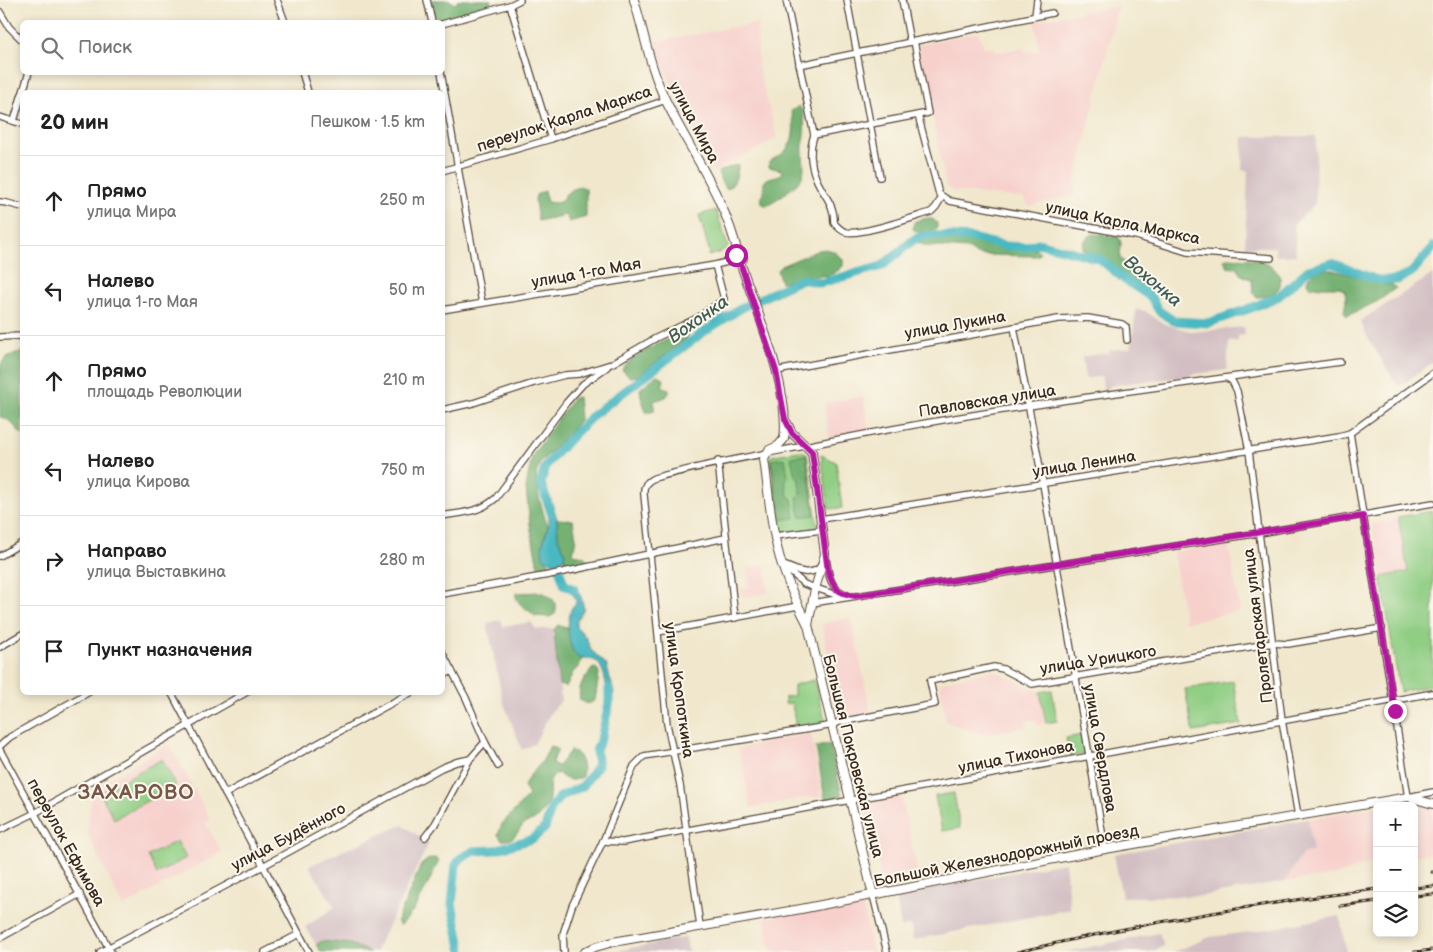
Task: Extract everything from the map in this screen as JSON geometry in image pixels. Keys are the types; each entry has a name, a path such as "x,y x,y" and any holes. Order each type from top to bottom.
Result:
{"main road":[{"name":"улица Мира","path":"634,0 658,80 666,100 714,188 736,244 738,259 760,319 776,371 785,419"},
{"path":"785,419 792,433 812,452 825,554 815,589 808,625"},
{"path":"785,419 782,443 769,450 764,459 775,536 782,564 798,606 808,625"},
{"name":"Большая Покровская улица","path":"808,625 873,895"},
{"path":"1408,797 1433,804"},
{"name":"Большой Железнодорожный проезд","path":"585,952 613,942 873,895 1105,849 1408,797"}],"street":[{"path":"277,0 284,20"},
{"path":"427,0 432,20"},
{"path":"445,23 510,5 520,0"},
{"path":"786,0 814,135 809,149 812,165 816,178 826,194 833,213 834,223 840,230 847,233 863,231 931,212 936,207 942,197 939,194 918,115"},
{"path":"847,0 880,177"},
{"path":"814,135 928,112 902,0"},
{"path":"1035,16 1037,0"},
{"path":"510,5 550,139"},
{"path":"0,12 20,38"},
{"path":"799,65 1052,12"},
{"path":"24,90 28,75"},
{"path":"303,75 307,90"},
{"path":"442,75 444,90"},
{"path":"445,94 482,304"},
{"name":"переулок Карла Маркса","path":"445,170 550,139 666,100"},
{"path":"14,121 20,102"},
{"path":"0,117 20,123"},
{"name":"улица Карла Маркса","path":"942,197 956,202 1145,238 1187,252 1271,258"},
{"path":"0,202 20,206"},
{"name":"улица 1-го Мая","path":"445,310 738,259"},
{"path":"445,515 482,508 496,498 566,403 583,384 611,364 656,338 699,317 724,299 714,264"},
{"name":"улица Лукина","path":"776,371 1051,320 1088,318 1122,324 1126,327 1127,340"},
{"name":"улица Свердлова","path":"1014,327 1057,564 1105,849"},
{"path":"0,337 20,336"},
{"name":"Павловская улица","path":"644,486 654,478 718,462 867,433 1028,407 1340,362"},
{"path":"445,409 534,383 565,375 579,374 611,364"},
{"path":"1408,797 1350,433 1433,373"},
{"path":"579,374 583,378 583,384"},
{"name":"Пролетарская улица","path":"1227,378 1232,381 1237,391 1249,451 1282,720 1298,816"},
{"name":"улица Ленина","path":"821,519 1249,451 1350,433"},
{"path":"718,462 735,618"},
{"name":"улица Кропоткина","path":"644,486 667,724 687,829 700,926"},
{"path":"812,603 1260,533 1433,503"},
{"path":"775,536 822,530"},
{"path":"445,593 574,571 726,538"},
{"path":"0,556 20,544"},
{"path":"825,554 833,585 844,594 855,596"},
{"path":"782,564 802,572 818,569 822,565"},
{"path":"782,564 804,584 844,597"},
{"path":"658,632 798,606"},
{"name":"улица Урицкого","path":"603,841 634,766 644,756 831,725 935,704 930,681 985,668 1003,669 1032,684 1273,643 1288,644 1382,628"},
{"path":"0,647 20,635"},
{"path":"445,658 498,766"},
{"path":"445,674 452,671"},
{"name":"улица Тихонова","path":"603,841 623,842 1433,693"},
{"path":"0,746 10,736 84,695"},
{"path":"172,695 309,952"},
{"path":"0,830 242,695"},
{"path":"225,794 406,695"},
{"path":"425,837 435,824 470,759 485,742"},
{"name":"переулок Ефимова","path":"0,750 110,949"},
{"name":"улица Будённого","path":"100,952 110,949 441,768 470,759"},
{"name":"Большой Железнодорожный проезд","path":"1408,797 1433,792"},
{"path":"564,950 564,934 572,906 603,841"},
{"path":"0,938 80,894"},
{"name":"Большая Покровская улица","path":"873,895 888,952"},
{"path":"265,952 298,934"}],"shaded area":[{"path":"1118,6 1076,178 1075,195 1029,206 1024,198 952,191 946,186 919,45 978,32 984,48 995,48 996,52 1025,48 1025,52 1039,50 1035,21"},
{"path":"757,23 758,67 777,138 713,172 678,100 655,42"},
{"path":"1316,136 1315,204 1294,224 1296,255 1276,256 1275,247 1245,247 1248,171 1242,170 1243,137"},
{"path":"1433,274 1433,362 1399,387 1370,342 1360,321"},
{"path":"1136,309 1145,311 1164,324 1193,332 1244,327 1245,335 1238,336 1238,341 1229,342 1227,370 1194,374 1174,379 1115,385 1108,387 1109,390 1103,390 1102,376 1085,379 1082,357 1109,353 1109,350 1131,348"},
{"path":"863,396 869,431 829,438 824,403"},
{"path":"1399,519 1408,573 1381,577 1372,524"},
{"path":"1228,543 1240,611 1185,622 1173,552"},
{"path":"765,565 768,593 742,597 741,589 749,588 747,568"},
{"path":"851,618 871,712 842,718 822,624"},
{"path":"501,620 503,627 531,622 536,629 554,629 561,701 551,712 534,744 522,750 503,701 487,623"},
{"path":"992,670 1040,692 1046,723 1037,725 1035,719 1026,721 1027,726 984,735 946,722 940,684"},
{"path":"811,733 822,797 814,798 813,796 751,808 739,749"},
{"path":"169,744 211,820 205,823 222,852 123,907 87,833 93,789"},
{"path":"901,795 919,878 883,885 865,803"},
{"path":"1418,802 1433,808 1433,847 1430,848 1431,853 1418,855"},
{"path":"1373,807 1373,863 1342,874 1285,882 1303,853 1313,852 1308,819"},
{"path":"1308,819 1313,852 1303,853 1285,882 1201,896 1122,897 1114,854"},
{"path":"402,825 429,843 375,952 321,952 305,927 335,907 309,866"},
{"path":"1065,862 1070,909 913,940 911,925 901,927 896,896"},
{"path":"861,900 873,952 771,952 765,918"},
{"path":"1340,916 1346,952 1174,952 1210,937"},
{"path":"1159,933 1164,946 1149,952 1066,952"},
{"path":"686,937 688,952 612,952 667,941"}],"green space":[{"path":"431,0 450,0 454,4 457,3 457,0 491,0 489,6 437,18 434,14"},
{"path":"799,106 804,117 803,176 795,186 767,206 761,203 764,183 767,179 782,173 781,170 769,167 769,162 782,154 789,146 793,131 791,111"},
{"path":"738,165 736,179 727,189 722,184 718,172"},
{"path":"580,186 586,189 586,217 569,222 566,215 538,221 536,195 544,191 547,202 556,203 562,201 565,195"},
{"path":"716,210 728,247 719,253 708,256 710,253 699,215"},
{"path":"929,218 937,223 937,228 925,232 918,232 913,229 914,222"},
{"path":"1093,234 1119,237 1121,243 1120,258 1150,285 1151,291 1147,292 1103,258 1083,249 1085,240"},
{"path":"928,237 966,240 1009,249 1036,249 1040,252 1039,255 1035,256 979,255 967,249 927,246 918,243 918,241"},
{"path":"819,250 833,251 843,259 843,266 829,275 804,276 781,282 777,270 781,266"},
{"path":"1228,258 1253,259 1267,263 1279,275 1281,280 1280,286 1272,294 1257,297 1253,293 1252,280 1240,274 1238,268 1228,267 1224,260"},
{"path":"1329,269 1393,285 1396,288 1378,301 1347,316 1344,312 1345,291 1338,287 1310,287 1307,282 1312,274"},
{"path":"685,331 689,333 687,338 638,376 630,377 622,370 632,359"},
{"path":"20,352 20,432 10,422 0,417 0,367 3,361 15,353"},
{"path":"657,375 663,378 662,386 669,389 669,393 666,397 654,401 654,411 646,412 640,389"},
{"path":"578,397 580,419 540,463 536,474 539,497 548,526 543,547 544,556 551,566 547,570 538,567 530,525 526,489 529,471 533,455 573,398"},
{"path":"799,451 807,453 818,530 781,535 770,457"},
{"path":"806,455 815,515 800,517 797,498 801,494 798,477 795,476 791,457"},
{"path":"821,455 836,462 842,508 829,509"},
{"path":"785,458 788,477 785,480 788,496 792,499 795,518 780,520 771,460"},
{"path":"1433,511 1433,685 1400,692 1381,577 1408,572 1398,517"},
{"path":"557,519 573,520 576,538 573,554 584,556 591,565 575,569 567,564 564,559 565,552 558,538"},
{"path":"542,592 552,598 556,607 555,614 549,617 535,616 519,603 516,597 516,593"},
{"path":"558,625 565,628 569,627 573,650 582,659 566,687 559,685 554,629"},
{"path":"595,668 599,674 595,700 586,703 580,700 581,687 592,669"},
{"path":"814,680 826,723 796,729 792,703 785,704 785,697 794,696 794,685"},
{"path":"1233,681 1241,724 1193,732 1185,689"},
{"path":"1052,690 1057,721 1046,723 1040,692"},
{"path":"1081,735 1085,754 1070,756 1066,738"},
{"path":"830,744 842,796 825,799 816,747"},
{"path":"550,746 557,749 552,761 553,765 558,766 570,751 576,752 582,764 582,777 570,780 558,773 554,775 549,785 549,800 538,817 523,825 512,838 502,840 498,835 502,824 529,795 524,787 525,783 543,760"},
{"path":"162,759 176,785 114,819 100,793"},
{"path":"954,793 960,828 942,831 935,796"},
{"path":"177,841 186,858 157,874 148,856"},
{"path":"435,858 439,861 427,887 412,912 400,926 397,921 421,865 427,860"},
{"path":"322,941 350,944 370,952 321,952 316,945"}],"water":[{"path":"548,504 552,505 557,519 558,538 565,552 564,559 553,563 543,557 542,546 549,524"},
{"path":"562,586 575,587 581,597 584,608 576,622 576,626 586,637 591,650 606,664 614,692 612,698 609,698 599,664 594,660 578,657 571,647 568,622 576,599 571,591 562,589"}],"waterway":[{"name":"Вохонка","path":"552,515 541,483 545,467 593,415 705,331 745,306 802,279 821,283 882,266 916,238 928,235 972,238 1005,246 1026,247 1038,243 1100,259 1125,280 1151,297 1159,311 1174,321 1208,323 1279,296 1308,270 1332,263 1377,280 1397,280 1412,272 1433,246"},
{"name":"Вохонка","path":"554,552 564,584 575,590"},
{"name":"Вохонка","path":"462,952 452,904 456,865 461,858 474,851 494,850 532,839 545,828 552,806 560,797 583,786 598,765 596,751 602,735 609,704 609,689"}],"railway":[{"path":"1418,888 1433,886"},
{"path":"1017,952 1106,932 1196,916 1286,901 1373,890"},
{"path":"1418,896 1433,894"},
{"path":"1340,906 1373,902"},
{"path":"1414,952 1433,950"}],"district":[{"name":"ЗАХАРОВО","path":"136,792"}],"route":[{"path":"736,255 735,261 740,262 776,371 782,394 785,419 792,433 812,452 828,571 833,585 838,591 855,596 1363,516 1395,711"}]}
